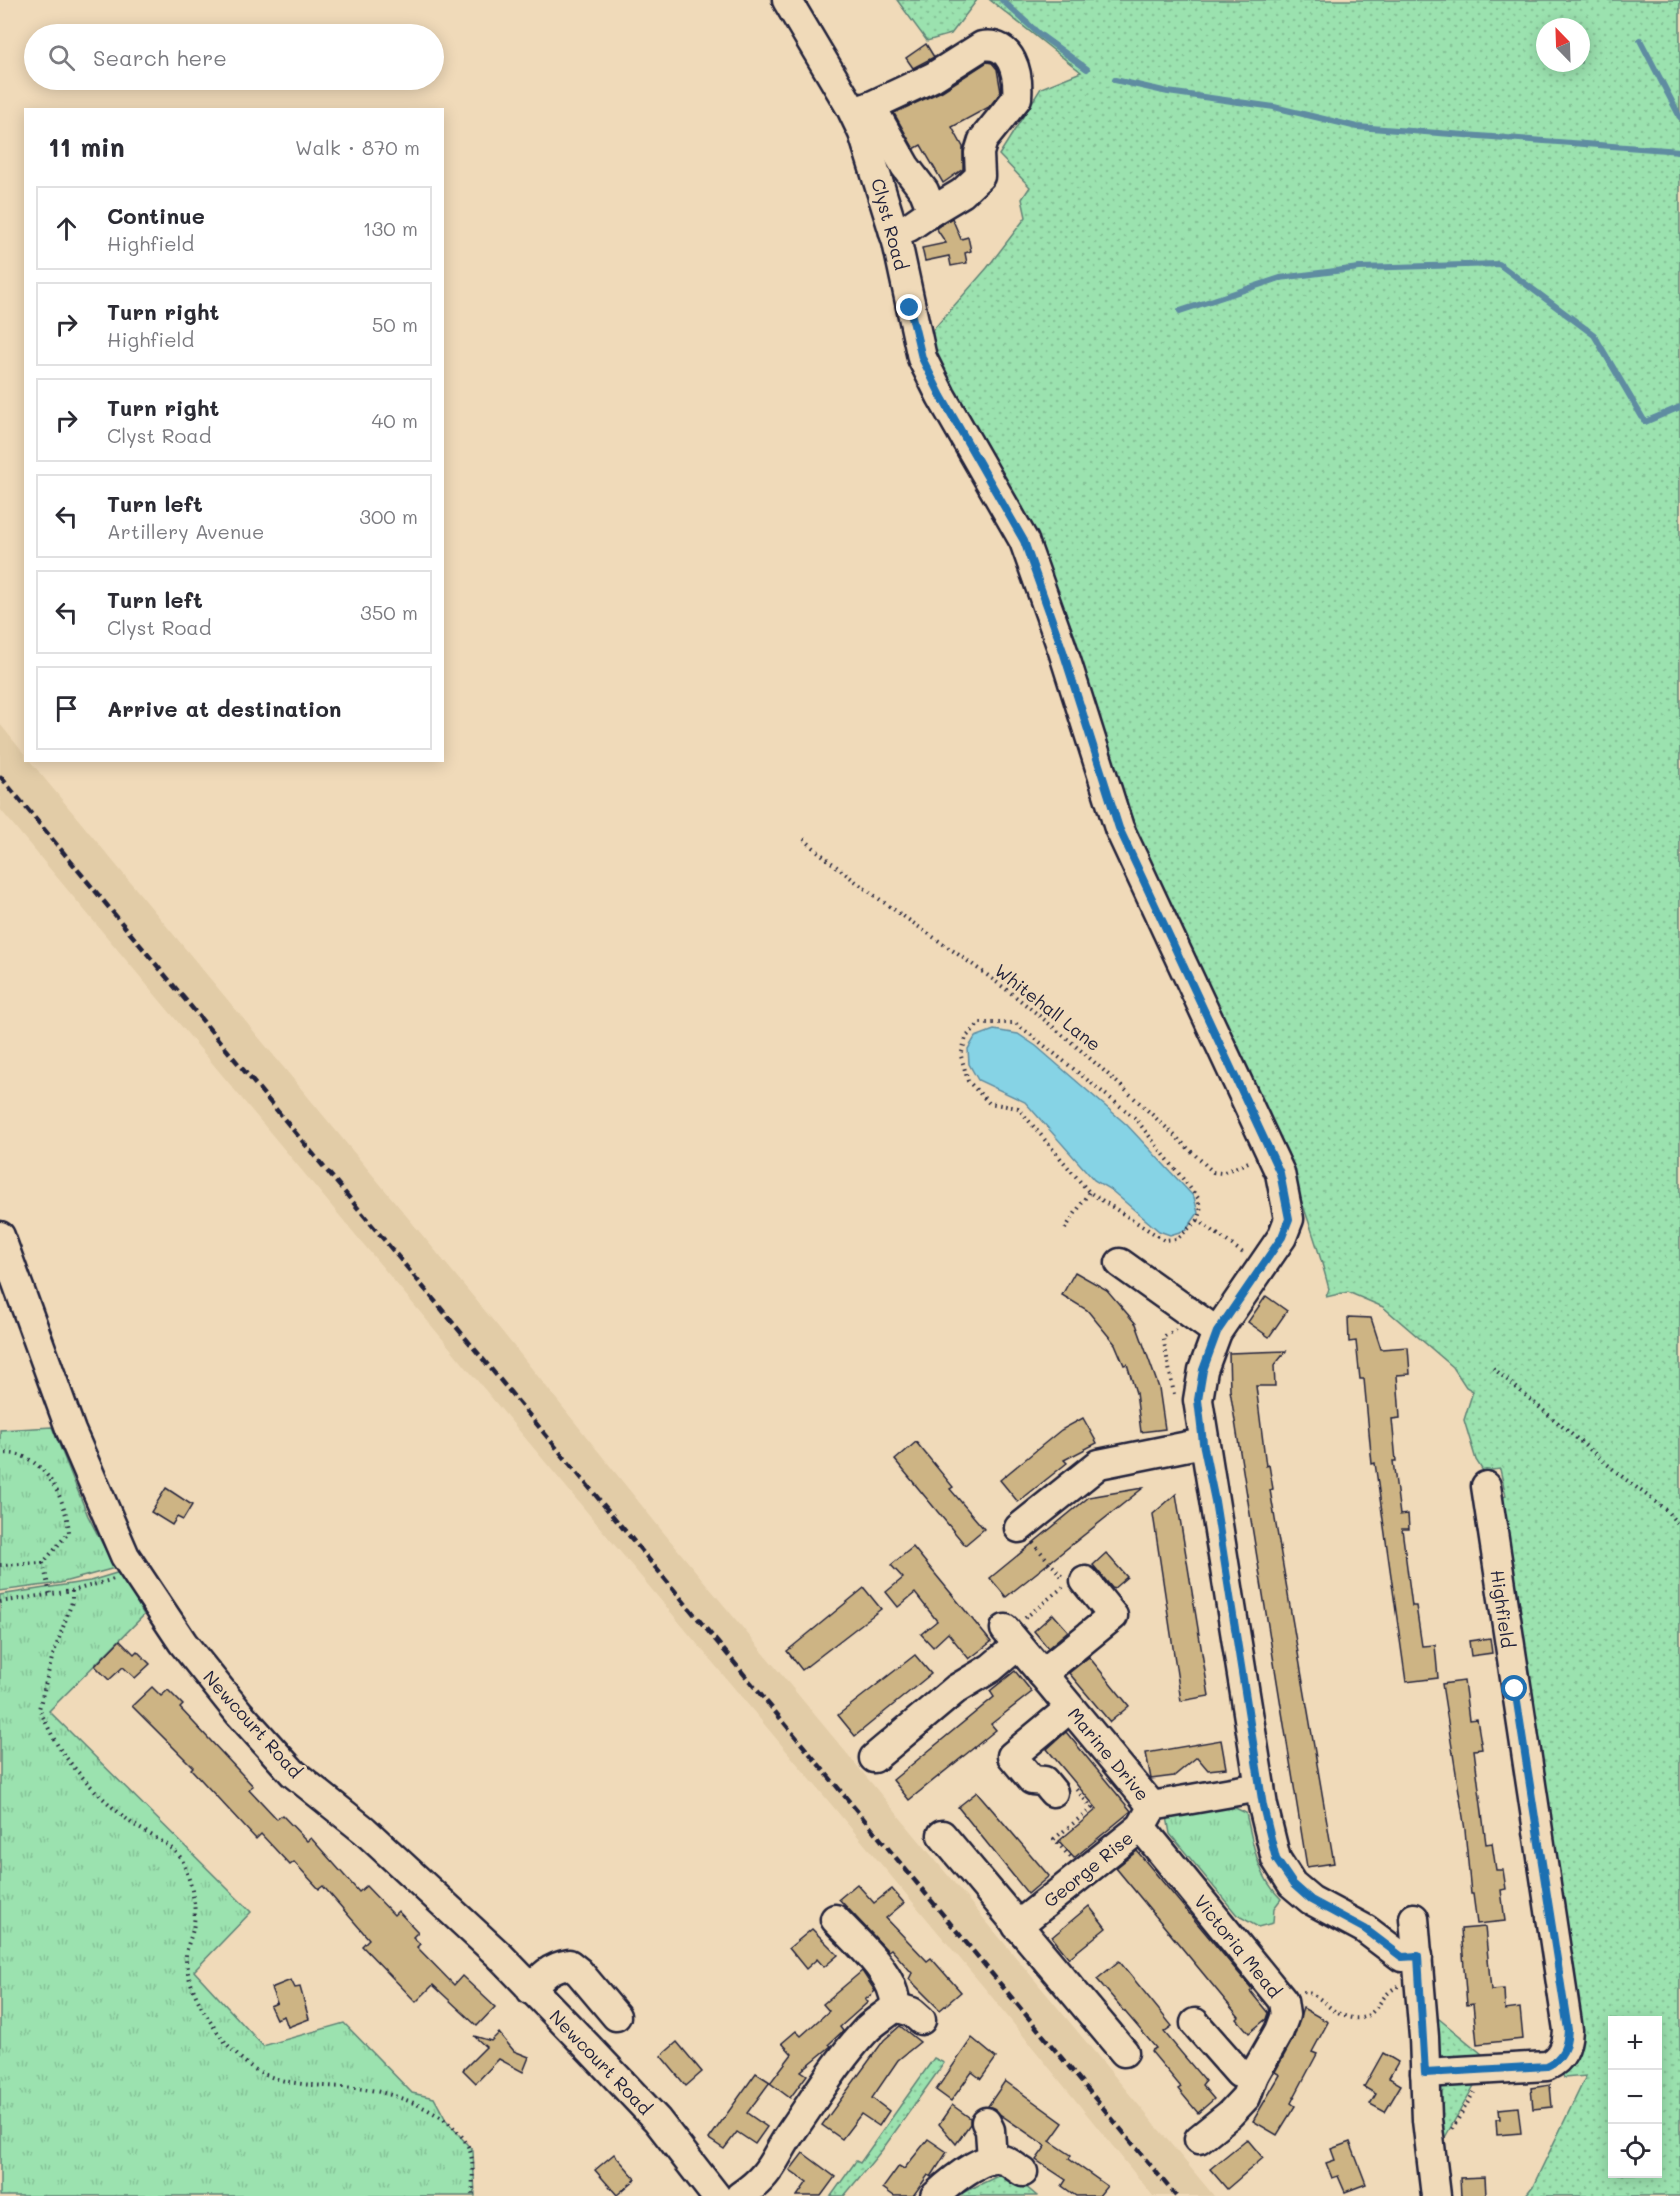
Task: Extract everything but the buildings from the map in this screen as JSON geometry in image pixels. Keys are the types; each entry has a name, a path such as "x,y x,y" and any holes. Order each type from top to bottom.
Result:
{"street":[{"name":"Clyst Road","path":"787,0 862,109 874,165 894,233 922,358 941,396 1024,541 1063,651 1119,828 1146,891 1280,1173 1289,1219 1282,1237 1261,1266"},
{"path":"894,233 909,227 962,192 980,176 979,153 983,140 1017,98 1015,69 1001,47 991,44 982,46 933,77 862,109 924,191 932,211"},
{"name":"Newcourt Road","path":"0,1236 71,1431 123,1562 183,1643 239,1713 293,1773 364,1830 500,1956 657,2120 716,2196"},
{"path":"1120,1263 1217,1332"},
{"path":"1261,1266 1217,1332 1203,1370 1198,1400 1203,1443 1215,1501 1260,1786 1273,1848 1283,1872 1311,1900 1365,1929 1402,1957 1418,1956"},
{"path":"1019,1527 1099,1464 1203,1443"},
{"name":"Highfield","path":"1425,2073 1547,2066 1561,2055 1567,2045 1568,2030 1486,1486"},
{"path":"1042,1674 1113,1616 1085,1581"},
{"path":"874,1758 956,1689 991,1668 1010,1635"},
{"name":"Marine Drive","path":"1010,1635 1070,1708 1146,1817 1260,1786"},
{"path":"1063,1788 1044,1781 1032,1780 1012,1756 1070,1708"},
{"name":"George Rise","path":"1017,1926 1083,1874 1146,1817"},
{"name":"Victoria Mead","path":"1146,1817 1283,2001 1285,2015 1279,2031 1254,2075 1246,2097 1230,2114 1199,2139"},
{"path":"942,1834 1124,2052"},
{"path":"1414,1918 1430,2152 1428,2192"},
{"path":"835,1919 881,1969 893,1986 895,2007"},
{"path":"531,1990 543,1976 555,1967 568,1964 579,1972 616,2016"},
{"path":"895,2007 912,2012 921,2020"},
{"path":"740,2196 761,2182 770,2171 790,2133 852,2046 868,2028 895,2007"},
{"path":"1195,2023 1239,2073 1254,2075"},
{"path":"986,2122 990,2130 992,2158"},
{"path":"935,2196 955,2178 992,2158 1004,2160 1023,2172"}],"path":[{"name":"Whitehall Lane","path":"804,839 835,867 1014,996 1100,1065 1213,1172 1222,1173 1235,1169 1271,1150"},
{"path":"980,1023 1015,1023 1135,1118 1198,1198 1201,1212 1198,1220 1177,1239 1164,1240 1089,1192 1018,1108 989,1103 968,1081 961,1056 966,1037 980,1023"},
{"path":"1065,1229 1089,1192"},
{"path":"1198,1220 1261,1266"},
{"path":"1493,1368 1620,1475 1666,1510 1680,1527"},
{"path":"0,1454 21,1453 40,1468 58,1491 68,1520 69,1532 43,1563 0,1565"},
{"path":"1010,1635 1067,1584 1019,1527"},
{"path":"0,1602 72,1591 115,1578 123,1562"},
{"path":"43,1563 50,1594"},
{"path":"72,1591 72,1602 52,1658 39,1709 60,1749 98,1792 129,1821 170,1848 181,1859 193,1893 194,1926 185,1957 189,1981 214,2027 250,2066 279,2080 368,2090 424,2107 442,2118 461,2134 471,2152 472,2196"},
{"path":"1063,1788 1092,1808 1054,1839 1083,1874"},
{"path":"1283,2001 1304,1991 1318,1995 1340,2015 1355,2019 1371,2015 1393,1988 1402,1984"},
{"path":"1430,2152 1440,2149 1483,2076 1483,2069"}],"shaded area":[{"path":"0,724 24,754 24,762 31,762 500,1329 659,1527 1214,2196 1153,2196 987,1991 0,809"}],"green space":[{"path":"897,0 977,0 951,34 927,41"},
{"path":"990,0 1680,0 1680,2196 1525,2196 1533,2186 1586,2076 1564,2078 1561,2070 1497,1499 1506,1496 1500,1469 1483,1471 1476,1460 1464,1420 1473,1391 1466,1387 1453,1367 1383,1307 1348,1292 1326,1297 1329,1289 1312,1231 1291,1174 1243,1063 1166,899 1124,797 1076,639 1029,527 925,339 987,268 1026,217 1022,199 1030,187 999,155 1041,88 1081,72"},
{"path":"52,1427 88,1516 115,1568 60,1583 0,1591 0,1430"},
{"path":"120,1572 144,1615 49,1711 251,1912 194,1971 263,2046 344,2023 412,2093 434,2098 446,2120 473,2151 475,2196 0,2196 0,1595 90,1581"},
{"path":"1231,1806 1246,1813 1261,1869 1266,1880 1281,1899 1274,1908 1273,1923 1258,1927 1237,1915 1170,1834 1167,1816"},
{"path":"1433,2014 1488,2059 1443,2058 1439,2052"},
{"path":"934,2058 944,2063 882,2150 844,2196 831,2196 856,2161 860,2163"},
{"path":"1480,2075 1439,2148 1439,2080"},
{"path":"998,2171 1013,2176 1037,2196 949,2196 956,2190 960,2194 998,2176"}],"water":[{"path":"994,1030 1018,1034 1036,1046 1127,1125 1194,1197 1198,1213 1186,1230 1170,1235 1159,1231 1111,1190 1094,1180 1025,1102 978,1080 969,1064 968,1049 975,1037"}],"waterway":[{"path":"1002,0 1039,34 1087,69"},
{"path":"1640,40 1680,117"},
{"path":"1115,80 1168,92 1274,107 1357,127 1680,151"},
{"path":"1180,311 1280,278 1359,268 1499,264 1594,335 1645,422 1680,407"}],"railway":[{"path":"0,776 1176,2196"}],"route":[{"path":"910,308 922,358 941,396 1024,541 1063,651 1119,828 1146,891 1221,1041 1280,1173 1289,1219 1282,1237 1217,1332 1203,1370 1198,1400 1203,1443 1215,1501 1263,1806 1276,1859 1293,1884 1311,1900 1365,1929 1402,1957 1418,1956 1425,2037 1425,2073 1547,2066 1554,2063 1567,2045 1568,2030 1515,1689"}]}
